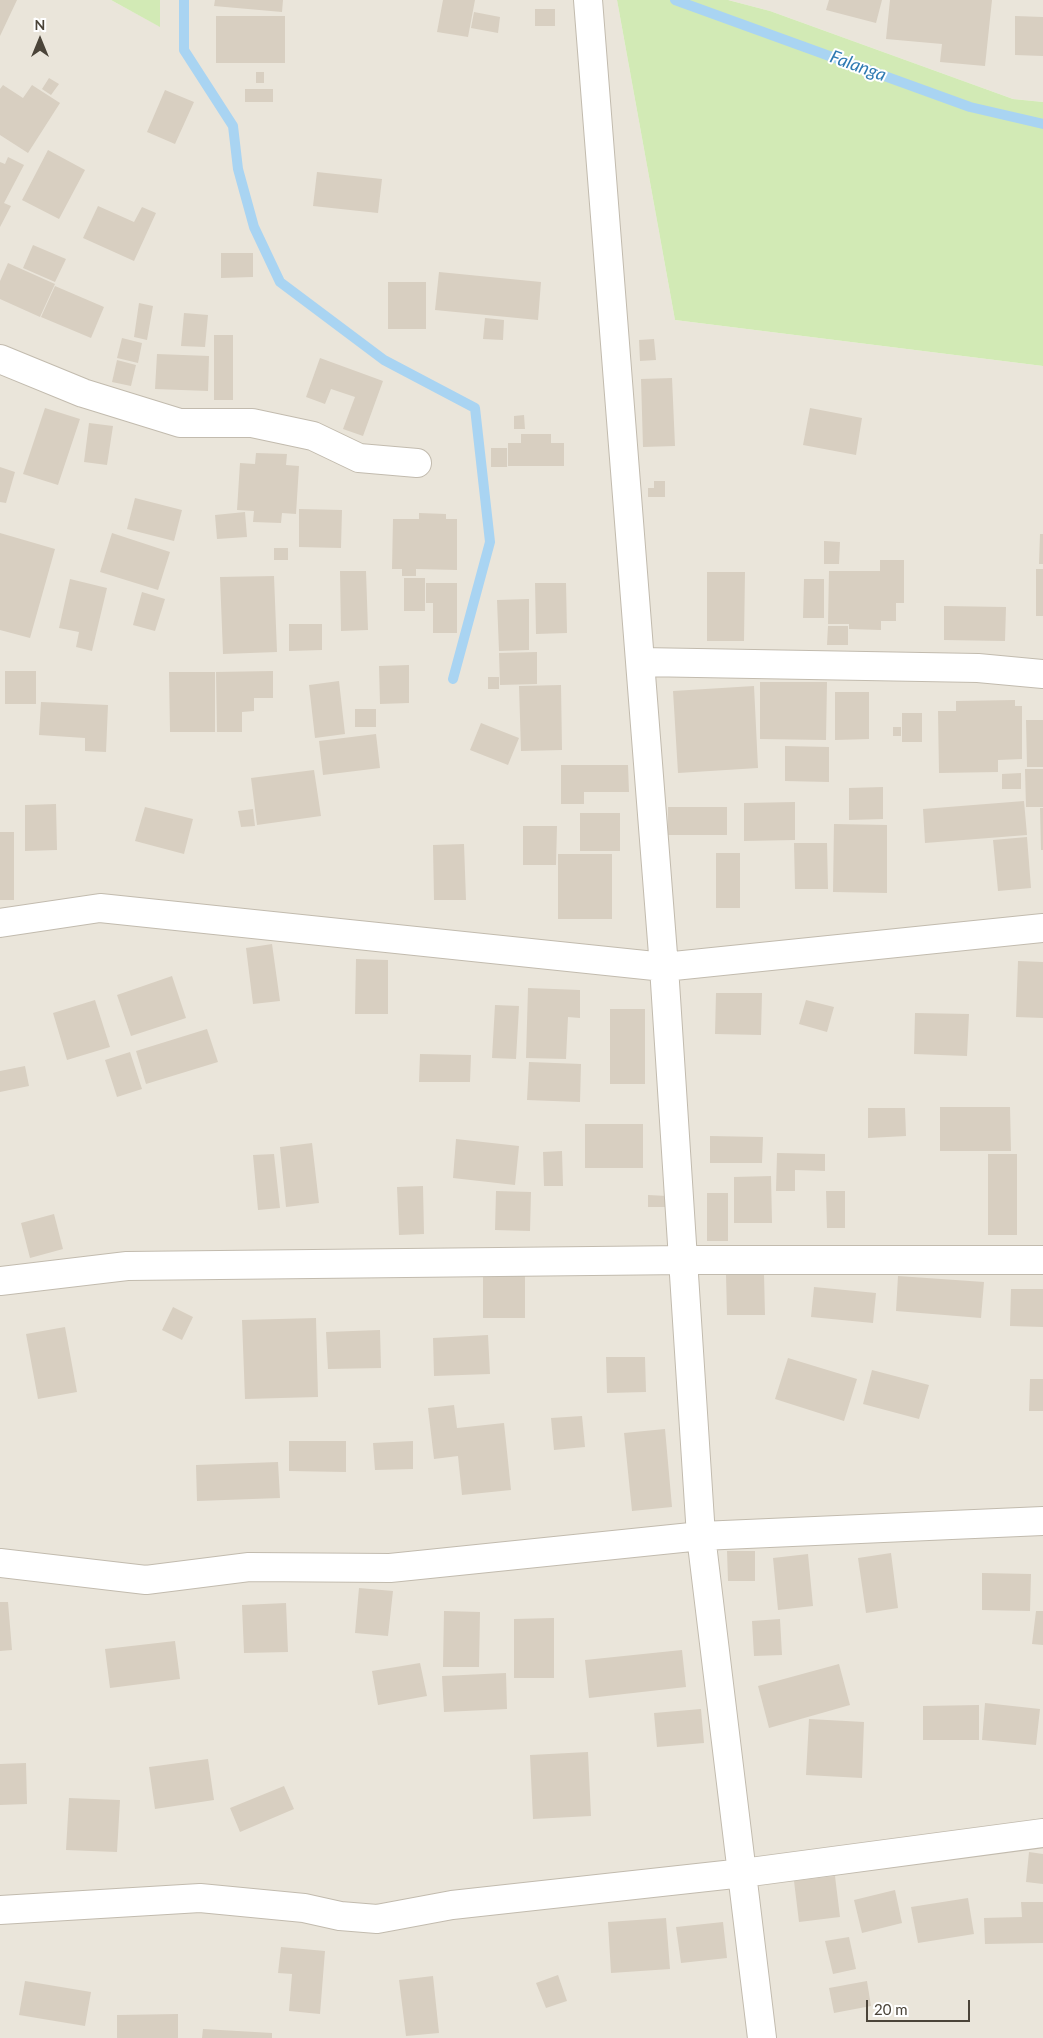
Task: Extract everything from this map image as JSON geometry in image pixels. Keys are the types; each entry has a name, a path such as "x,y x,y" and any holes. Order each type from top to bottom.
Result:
{"street":[{"path":"588,0 664,967 685,1260 701,1536 762,2038"},
{"path":"0,359 83,393 180,423 252,423 313,436 359,458 417,463"},
{"path":"641,662 978,668 1043,674"},
{"path":"0,923 100,908 664,967 1043,928"},
{"path":"0,1282 126,1266 685,1260 1043,1260"},
{"path":"0,1563 146,1580 249,1567 390,1568 701,1536 1043,1521"},
{"path":"0,1910 200,1898 304,1908 340,1916 378,1919 452,1905 742,1873 1043,1834"}],"shaded area":[{"path":"0,0 111,0 159,26 160,0 617,0 675,320 1043,366 1043,2038 0,2038"},
{"path":"728,0 1043,0 1043,102 1013,99 770,11"}],"green space":[{"path":"111,0 160,0 160,27"},
{"path":"617,0 728,0 770,11 1013,99 1043,102 1043,366 675,320"}],"building":[{"path":"0,0 17,0 0,36"},
{"path":"215,0 283,0 282,12 214,6"},
{"path":"443,0 475,0 468,37 437,32"},
{"path":"829,0 882,0 876,23 826,10"},
{"path":"890,0 992,0 985,66 940,62 942,44 886,39"},
{"path":"535,9 555,9 555,26 535,26"},
{"path":"474,12 500,17 498,33 471,28"},
{"path":"216,16 285,16 285,63 216,63"},
{"path":"1015,16 1043,17 1043,56 1015,55"},
{"path":"256,72 264,72 264,83 256,83"},
{"path":"49,78 59,84 51,95 42,89"},
{"path":"3,85 23,98 32,85 60,103 28,153 0,135 0,89"},
{"path":"245,89 273,89 273,102 245,102"},
{"path":"165,90 194,102 175,144 147,132"},
{"path":"48,150 85,170 59,219 22,200"},
{"path":"8,157 24,165 4,203 11,206 0,227 0,162 5,164"},
{"path":"317,172 382,179 378,213 313,206"},
{"path":"98,206 134,222 142,207 156,213 134,261 83,238"},
{"path":"33,245 66,259 55,282 23,268"},
{"path":"221,253 253,253 253,277 221,278"},
{"path":"8,263 55,284 40,317 0,299 0,281"},
{"path":"439,272 541,282 538,320 435,310"},
{"path":"388,282 426,282 426,329 388,329"},
{"path":"55,286 104,307 91,338 41,317"},
{"path":"139,303 153,306 147,340 134,337"},
{"path":"184,313 208,315 205,347 181,346"},
{"path":"485,318 504,320 503,340 483,339"},
{"path":"214,335 233,335 233,400 214,400"},
{"path":"122,338 142,343 138,363 117,358"},
{"path":"654,339 656,360 640,361 639,340"},
{"path":"157,354 209,356 208,391 155,389"},
{"path":"320,358 383,381 363,436 343,429 355,397 331,389 325,404 306,397"},
{"path":"117,360 136,365 131,386 112,382"},
{"path":"672,378 675,446 643,447 641,379"},
{"path":"45,408 80,419 58,485 23,474"},
{"path":"810,408 862,418 856,455 803,445"},
{"path":"524,415 525,429 514,429 514,416"},
{"path":"89,423 113,426 107,465 84,462"},
{"path":"521,434 551,434 551,443 564,443 564,466 508,466 508,443 521,443"},
{"path":"491,448 507,448 507,467 491,467"},
{"path":"256,453 287,454 286,465 299,466 296,514 282,513 281,523 253,522 254,511 237,510 240,463 255,464"},
{"path":"0,467 15,472 6,503 0,502"},
{"path":"654,481 665,481 665,497 648,497 648,488 654,488"},
{"path":"135,498 182,510 174,541 127,529"},
{"path":"299,509 342,510 341,548 299,547"},
{"path":"245,512 247,537 217,539 215,515"},
{"path":"419,513 446,514 446,519 457,519 457,570 416,569 416,576 402,576 402,569 392,569 393,519 419,519"},
{"path":"0,533 55,549 30,638 0,630"},
{"path":"112,533 170,552 158,590 100,572"},
{"path":"1040,534 1043,534 1043,564 1039,564"},
{"path":"824,541 840,542 839,564 824,564"},
{"path":"274,548 288,548 288,560 274,560"},
{"path":"880,560 904,560 904,603 896,603 896,621 881,621 881,630 849,629 849,624 828,624 829,571 880,571"},
{"path":"1036,569 1043,569 1043,616 1036,616"},
{"path":"340,571 366,571 368,630 341,631"},
{"path":"707,572 745,572 744,641 707,641"},
{"path":"274,576 277,652 223,654 220,577"},
{"path":"404,578 425,578 425,611 404,611"},
{"path":"70,579 107,588 92,651 76,647 79,632 59,628"},
{"path":"804,579 824,579 824,618 803,618"},
{"path":"426,583 457,583 457,633 433,633 433,603 426,603"},
{"path":"535,583 566,583 567,633 536,634"},
{"path":"142,592 165,599 155,631 133,625"},
{"path":"529,599 529,650 499,651 497,600"},
{"path":"944,606 1006,607 1005,641 944,640"},
{"path":"289,624 322,624 322,650 289,651"},
{"path":"828,626 848,626 848,645 827,645"},
{"path":"537,652 537,684 500,685 499,653"},
{"path":"409,665 409,703 380,704 379,666"},
{"path":"5,671 36,671 36,704 5,704"},
{"path":"273,671 273,698 254,698 254,711 242,712 242,732 217,732 216,672"},
{"path":"169,672 215,672 215,732 170,732"},
{"path":"488,677 499,677 499,689 488,689"},
{"path":"339,681 345,734 315,738 309,685"},
{"path":"760,682 827,682 826,740 760,739"},
{"path":"561,685 562,750 521,751 519,686"},
{"path":"754,686 758,768 678,773 673,691"},
{"path":"835,692 869,692 869,739 835,740"},
{"path":"1015,700 1015,706 1022,706 1022,759 998,760 998,772 939,773 938,711 956,711 956,701"},
{"path":"41,702 108,705 106,752 85,751 85,738 39,735"},
{"path":"355,709 376,709 376,727 355,727"},
{"path":"902,713 922,713 922,742 902,742"},
{"path":"1026,720 1043,720 1043,767 1027,767"},
{"path":"481,723 519,738 508,765 470,750"},
{"path":"893,727 901,727 901,736 893,736"},
{"path":"376,734 380,768 323,775 319,741"},
{"path":"785,746 829,747 829,782 785,781"},
{"path":"561,765 628,765 629,792 584,792 584,804 561,804"},
{"path":"1025,769 1043,769 1043,807 1026,807"},
{"path":"314,770 321,816 257,825 251,778"},
{"path":"1021,773 1021,789 1002,789 1002,774"},
{"path":"883,787 883,819 849,820 849,788"},
{"path":"1024,801 1027,835 925,843 923,809"},
{"path":"795,802 795,840 744,841 744,803"},
{"path":"56,804 57,850 25,851 25,805"},
{"path":"145,807 193,819 184,854 135,841"},
{"path":"668,807 727,807 727,835 668,835"},
{"path":"1040,808 1043,808 1043,850 1041,850"},
{"path":"253,809 255,826 241,827 238,811"},
{"path":"580,813 620,813 620,851 580,851"},
{"path":"834,824 887,825 887,893 833,892"},
{"path":"523,826 557,826 556,865 523,865"},
{"path":"0,832 14,832 14,900 0,900"},
{"path":"1027,837 1031,888 998,891 993,840"},
{"path":"794,843 827,843 828,889 795,889"},
{"path":"464,844 466,900 434,900 433,845"},
{"path":"716,853 740,853 740,908 716,908"},
{"path":"558,854 612,854 612,919 558,919"},
{"path":"272,944 280,1001 253,1004 246,948"},
{"path":"356,959 388,960 388,1014 355,1014"},
{"path":"1018,961 1043,962 1043,1018 1016,1017"},
{"path":"172,976 186,1018 131,1036 117,995"},
{"path":"528,988 580,990 580,1018 568,1017 566,1059 526,1058"},
{"path":"716,993 762,993 761,1035 715,1034"},
{"path":"95,1000 110,1047 67,1060 53,1013"},
{"path":"806,1000 834,1007 827,1032 799,1024"},
{"path":"495,1005 519,1006 516,1059 492,1058"},
{"path":"610,1009 645,1009 645,1084 610,1084"},
{"path":"915,1013 969,1014 967,1056 914,1054"},
{"path":"207,1029 218,1062 146,1084 136,1051"},
{"path":"130,1052 142,1089 117,1097 105,1060"},
{"path":"420,1054 471,1055 470,1082 419,1082"},
{"path":"529,1062 581,1064 580,1102 527,1100"},
{"path":"25,1066 29,1086 0,1092 0,1071"},
{"path":"940,1107 1010,1107 1011,1151 940,1151"},
{"path":"868,1108 905,1108 906,1136 868,1138"},
{"path":"585,1124 643,1124 643,1168 585,1168"},
{"path":"710,1136 763,1137 762,1163 710,1163"},
{"path":"456,1139 519,1146 515,1185 453,1178"},
{"path":"312,1143 319,1203 286,1207 280,1147"},
{"path":"562,1151 563,1186 544,1186 543,1152"},
{"path":"777,1153 825,1154 825,1171 795,1170 795,1191 776,1191"},
{"path":"274,1154 280,1208 258,1210 253,1155"},
{"path":"988,1154 1017,1154 1017,1235 988,1235"},
{"path":"771,1176 772,1223 734,1223 734,1177"},
{"path":"423,1186 424,1234 399,1235 397,1187"},
{"path":"496,1191 531,1192 530,1231 495,1230"},
{"path":"826,1191 845,1191 845,1228 827,1228"},
{"path":"707,1193 728,1193 728,1241 707,1241"},
{"path":"648,1195 667,1196 667,1207 648,1207"},
{"path":"54,1214 63,1249 30,1258 21,1223"},
{"path":"483,1272 525,1272 525,1318 483,1318"},
{"path":"764,1274 765,1315 727,1315 726,1275"},
{"path":"898,1276 984,1282 981,1318 896,1311"},
{"path":"814,1287 876,1293 873,1323 811,1317"},
{"path":"1011,1289 1043,1289 1043,1327 1010,1326"},
{"path":"173,1307 193,1317 182,1340 162,1330"},
{"path":"316,1318 318,1397 245,1399 242,1320"},
{"path":"65,1327 77,1392 38,1399 26,1334"},
{"path":"380,1330 381,1368 328,1369 326,1332"},
{"path":"488,1335 490,1374 434,1376 433,1338"},
{"path":"606,1357 645,1357 646,1392 607,1393"},
{"path":"788,1358 857,1379 844,1421 775,1399"},
{"path":"872,1370 929,1385 919,1419 863,1404"},
{"path":"1030,1379 1043,1379 1043,1411 1029,1411"},
{"path":"454,1405 457,1428 504,1423 511,1490 462,1495 458,1456 434,1459 428,1408"},
{"path":"582,1416 585,1447 554,1450 551,1418"},
{"path":"665,1429 672,1507 632,1511 624,1433"},
{"path":"289,1441 346,1441 346,1472 289,1471"},
{"path":"413,1441 413,1469 375,1470 373,1443"},
{"path":"278,1462 280,1498 197,1501 196,1465"},
{"path":"727,1551 755,1551 755,1581 728,1581"},
{"path":"891,1553 898,1608 866,1613 858,1558"},
{"path":"808,1554 813,1606 778,1610 773,1558"},
{"path":"982,1573 1031,1574 1030,1611 982,1610"},
{"path":"359,1588 393,1591 388,1636 355,1633"},
{"path":"0,1602 8,1602 12,1650 0,1651"},
{"path":"286,1603 288,1652 244,1653 242,1605"},
{"path":"444,1611 480,1612 479,1667 443,1667"},
{"path":"1036,1611 1043,1611 1043,1645 1032,1644"},
{"path":"554,1618 554,1678 514,1678 514,1619"},
{"path":"780,1619 782,1655 754,1656 752,1621"},
{"path":"175,1641 180,1679 110,1688 105,1649"},
{"path":"682,1650 686,1687 589,1698 585,1660"},
{"path":"420,1663 427,1696 378,1705 372,1671"},
{"path":"839,1664 850,1705 769,1728 758,1686"},
{"path":"506,1673 507,1709 444,1712 442,1676"},
{"path":"985,1703 1040,1709 1036,1745 982,1740"},
{"path":"979,1705 979,1740 923,1740 923,1706"},
{"path":"701,1709 704,1743 657,1747 654,1713"},
{"path":"809,1719 864,1722 862,1778 806,1775"},
{"path":"588,1752 591,1816 533,1819 530,1755"},
{"path":"208,1759 214,1800 155,1809 149,1767"},
{"path":"26,1763 27,1804 0,1805 0,1764"},
{"path":"284,1786 294,1809 240,1832 230,1808"},
{"path":"69,1798 120,1800 117,1852 66,1850"},
{"path":"1029,1852 1043,1854 1043,1884 1026,1882"},
{"path":"835,1876 840,1917 799,1922 794,1881"},
{"path":"895,1890 902,1923 862,1933 854,1900"},
{"path":"968,1898 974,1934 918,1943 911,1907"},
{"path":"1021,1902 1043,1902 1043,1943 985,1944 984,1918 1022,1917"},
{"path":"666,1918 670,1969 611,1973 608,1922"},
{"path":"723,1922 727,1958 681,1963 676,1927"},
{"path":"849,1937 856,1969 833,1974 825,1941"},
{"path":"281,1947 325,1951 320,2014 289,2011 292,1974 278,1973"},
{"path":"558,1975 567,2001 546,2008 536,1983"},
{"path":"433,1976 439,2033 406,2036 399,1980"},
{"path":"25,1981 91,1992 85,2026 19,2015"},
{"path":"867,1981 871,2006 834,2013 829,1988"},
{"path":"178,2014 178,2038 117,2038 117,2015"},
{"path":"203,2029 272,2033 272,2038 202,2038"}],"waterway":[{"path":"184,0 184,50 233,126 238,169 254,227 280,282 384,360 475,408 490,542 453,679"},
{"name":"Falanga","path":"675,0 970,107 1043,124"}]}
